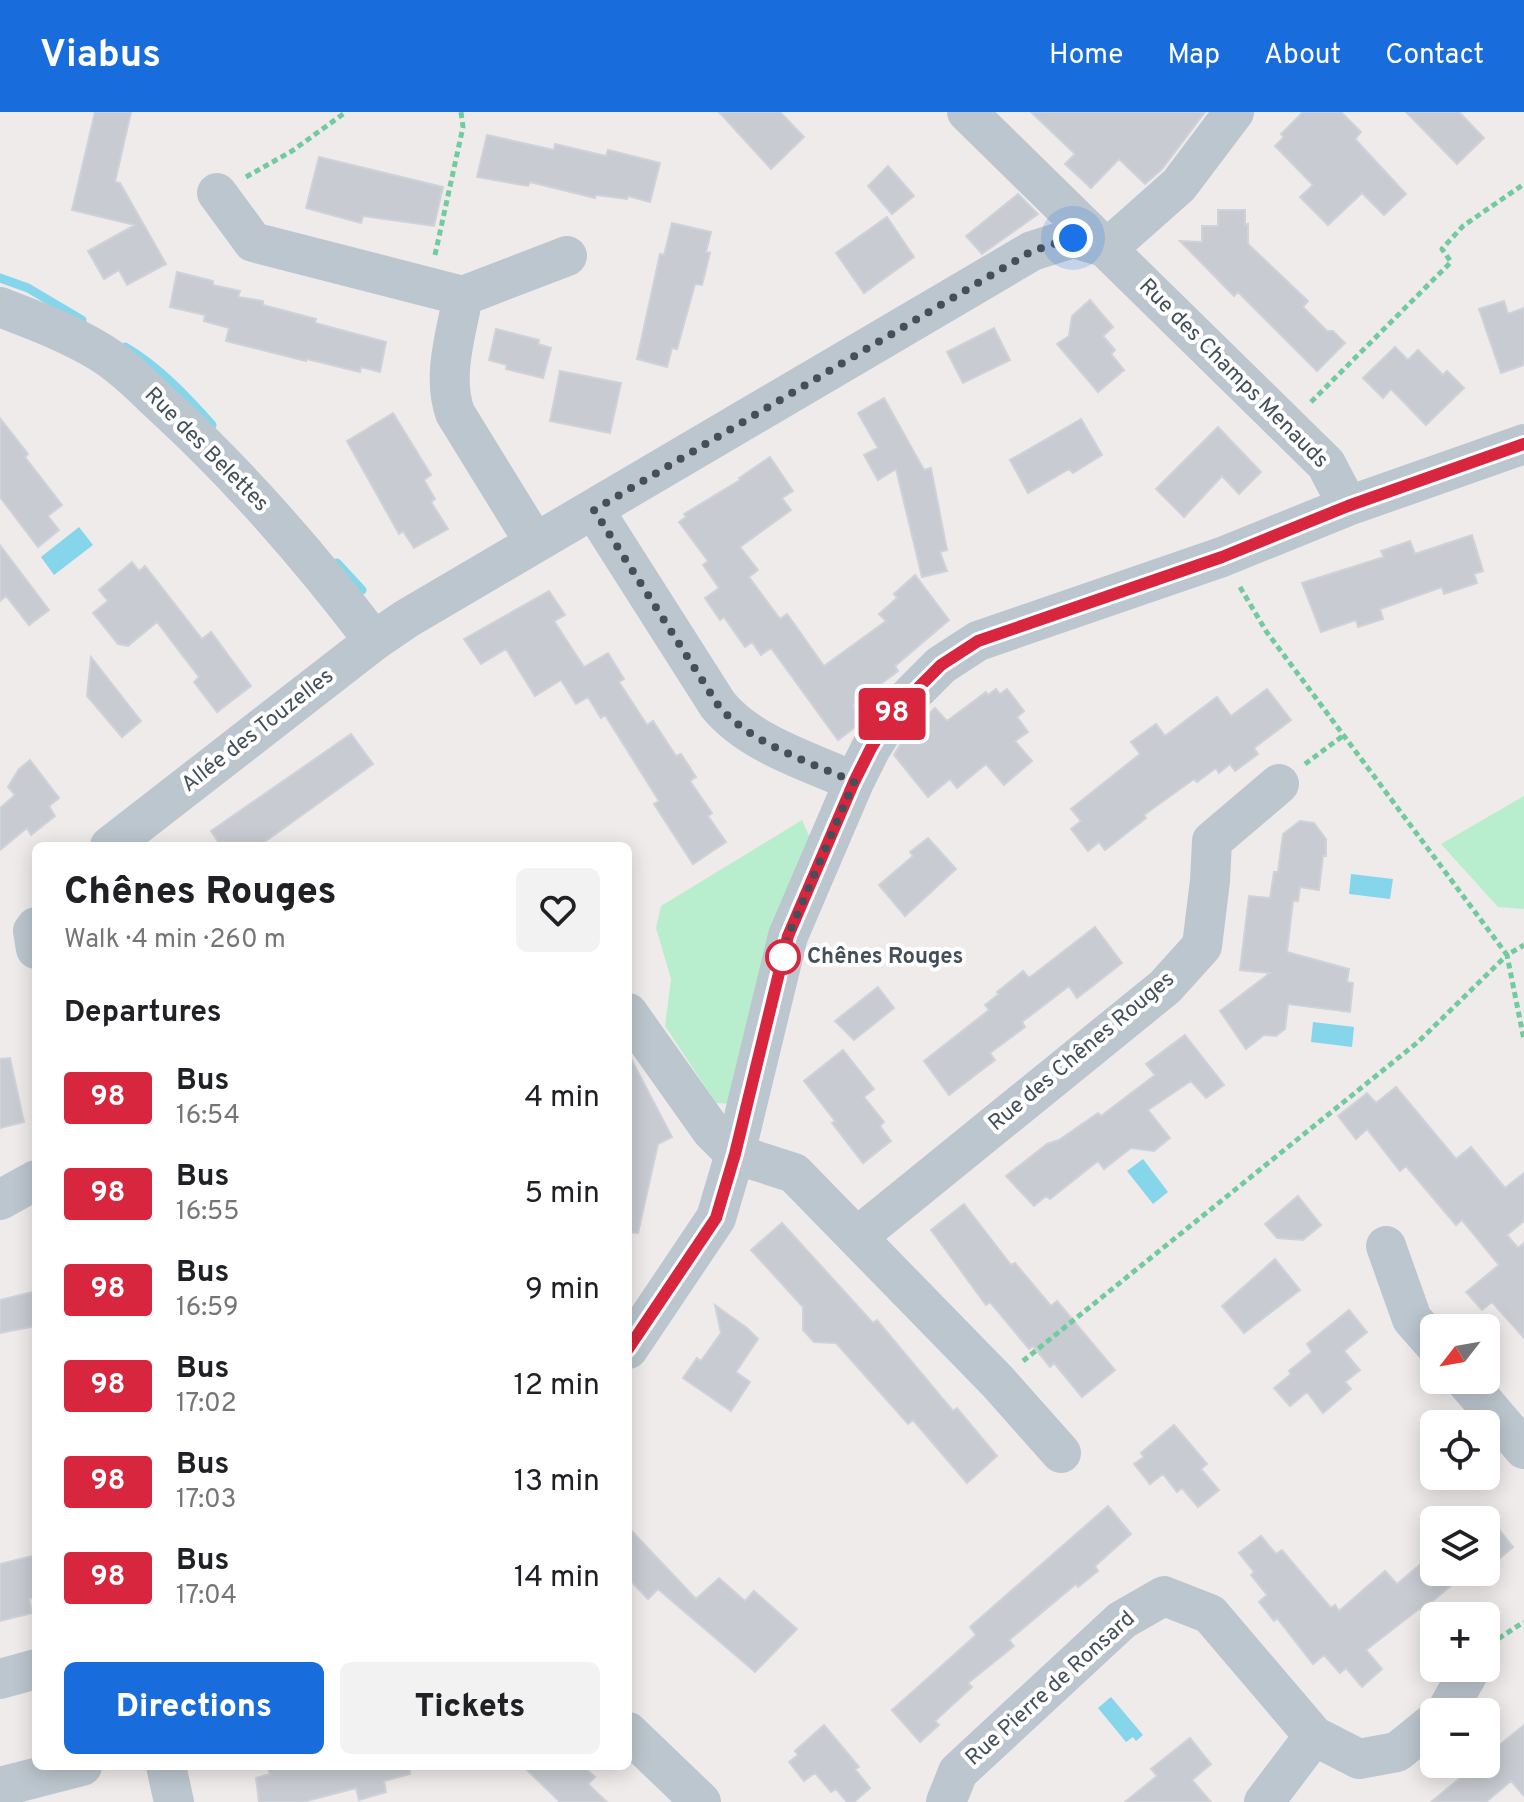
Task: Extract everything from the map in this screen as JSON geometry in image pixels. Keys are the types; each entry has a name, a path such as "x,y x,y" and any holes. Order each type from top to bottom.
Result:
{"street":[{"name":"Rue des Champs Menauds","path":"967,112 1326,464 1348,506"},
{"path":"445,291 449,396 455,413 535,543 1032,251 1073,238 1108,248 1179,185 1234,112"},
{"path":"217,193 253,242 445,291 567,256"},
{"name":"Rue des Belettes","path":"0,307 60,331 101,352 124,369 225,464 331,584 374,641"},
{"path":"632,1343 716,1218 735,1154 788,936 854,782 893,713 941,665 978,641 1222,557 1348,506 1524,444"},
{"path":"594,510 731,721 753,735 854,782"},
{"name":"Allée des Touzelles","path":"115,842 374,641 535,543"},
{"name":"Rue des Chênes Rouges","path":"857,1237 1165,987 1202,946 1212,841 1279,784"},
{"path":"632,1019 711,1130 735,1154 794,1173 998,1382 1061,1453"},
{"path":"0,1200 32,1182"},
{"path":"1386,1246 1412,1319 1420,1328"},
{"path":"1477,1394 1524,1449"},
{"name":"Rue Pierre de Ronsard","path":"946,1802 958,1772 1122,1620 1164,1596 1210,1614 1314,1736 1359,1759 1397,1752 1420,1733"},
{"path":"0,1679 32,1670"},
{"path":"632,1736 701,1802"},
{"path":"1264,1802 1314,1736"},
{"path":"0,1787 66,1770"},
{"path":"167,1770 174,1802"}],"path":[{"path":"217,193 292,151 346,112"},
{"path":"445,291 463,127 461,112"},
{"path":"1287,426 1451,262 1442,249 1463,226 1524,184"},
{"path":"1222,557 1266,631 1507,955 1524,1040"},
{"path":"1279,784 1344,735"},
{"path":"998,1382 1418,1042 1507,955 1524,945"},
{"path":"1500,1638 1524,1622"}],"green space":[{"path":"1524,796 1524,909 1498,907 1441,844"},
{"path":"802,820 816,851 734,1104 716,1103 665,1026 671,979 656,928 661,906"}],"water":[{"path":"79,527 93,545 54,575 41,557"},
{"path":"1351,874 1393,879 1390,899 1349,894"},
{"path":"1313,1022 1354,1027 1352,1047 1311,1042"},
{"path":"1143,1159 1168,1192 1153,1204 1127,1171"},
{"path":"1111,1697 1143,1735 1136,1741 1133,1737 1126,1742 1098,1708"}],"building":[{"path":"95,112 131,112 115,182 120,183 166,264 127,285 119,270 104,279 88,251 135,225 72,210"},
{"path":"719,112 780,112 804,137 771,169"},
{"path":"1031,112 1205,112 1162,169 1145,184 1119,159 1091,188 1065,164 1075,154"},
{"path":"1303,112 1341,112 1361,132 1355,139 1406,194 1384,215 1362,193 1328,225 1300,197 1313,185 1275,146 1284,137 1281,134"},
{"path":"1406,112 1459,112 1484,138 1457,164"},
{"path":"487,135 554,150 555,144 606,156 608,150 660,163 650,202 628,196 627,199 596,195 595,198 530,182 528,186 477,177"},
{"path":"319,157 443,187 434,226 363,216 361,223 306,208"},
{"path":"888,166 914,196 892,214 868,186"},
{"path":"1018,194 1038,214 982,254 966,236"},
{"path":"1218,210 1245,210 1248,244 1308,301 1303,307 1327,331 1333,331 1345,343 1317,371 1238,292 1234,296 1180,241 1202,242 1202,226 1218,226"},
{"path":"887,217 914,257 864,293 836,253"},
{"path":"672,223 711,232 706,252 710,253 702,285 695,284 677,349 672,348 667,367 637,359 660,254 664,255"},
{"path":"177,272 240,291 238,297 263,301 263,305 316,319 315,323 386,342 380,372 361,367 360,372 226,341 229,328 204,321 205,315 170,307"},
{"path":"1090,300 1113,327 1103,336 1115,350 1111,354 1124,370 1098,392 1057,344 1069,336 1072,316"},
{"path":"1504,301 1508,314 1524,308 1524,365 1501,373 1479,309"},
{"path":"994,328 1010,360 963,383 947,352"},
{"path":"496,329 539,340 538,344 551,348 543,378 506,369 507,365 489,360"},
{"path":"1395,347 1408,360 1418,350 1443,375 1447,371 1464,388 1426,425 1391,389 1383,398 1363,378"},
{"path":"560,371 621,383 610,433 550,421"},
{"path":"884,398 924,470 931,468 947,550 940,552 947,571 922,577 896,469 878,480 864,455 878,448 858,413"},
{"path":"393,413 431,475 424,480 435,499 431,502 448,529 414,548 403,531 399,534 347,441"},
{"path":"0,418 62,505 48,516 59,530 38,547 0,497"},
{"path":"1081,419 1102,455 1073,473 1069,469 1028,493 1010,460"},
{"path":"1218,427 1261,472 1239,494 1222,476 1184,517 1156,489"},
{"path":"770,457 793,491 782,498 791,510 740,547 758,570 749,577 780,619 787,614 824,666 886,621 879,614 897,598 894,594 915,575 949,620 895,666 898,671 853,705 863,718 838,740 771,648 761,655 752,642 745,647 724,617 720,620 705,598 719,588 703,565 708,561 679,522 686,517 684,514 740,480"},
{"path":"1472,535 1483,571 1474,574 1477,583 1444,594 1442,587 1380,609 1383,619 1358,627 1356,620 1321,632 1302,583 1384,557 1381,551 1410,541 1415,554"},
{"path":"0,545 49,610 29,625 6,596 0,601"},
{"path":"132,562 139,571 145,566 202,639 211,632 251,686 217,712 194,682 199,677 157,622 128,646 118,644 93,613 108,601 99,590"},
{"path":"549,591 565,615 554,621 584,667 608,653 624,679 619,682 647,725 653,721 676,756 681,754 696,777 690,781 712,813 708,816 726,842 693,864 654,804 659,801 605,715 601,718 588,697 576,704 561,680 535,696 506,649 481,664 464,639"},
{"path":"91,657 141,721 122,737 87,696"},
{"path":"996,689 1000,694 1007,689 1024,711 1017,717 1028,732 1015,741 1032,761 1004,785 986,764 957,788 950,779 928,797 894,755 898,748 935,708 947,721 986,692 988,695"},
{"path":"1267,689 1291,720 1254,748 1258,754 1235,771 1230,764 1219,773 1216,768 1197,782 1194,779 1144,815 1146,818 1105,850 1099,842 1088,851 1071,829 1081,821 1071,809 1140,754 1131,742 1156,724 1165,736 1217,697 1231,716"},
{"path":"351,734 373,764 265,842 218,842 211,831"},
{"path":"30,760 59,798 49,806 55,816 31,835 27,828 0,850 0,808 15,795 8,787 19,769"},
{"path":"1300,821 1314,823 1326,839 1326,856 1323,856 1319,890 1300,887 1298,901 1293,901 1287,952 1349,969 1347,982 1353,983 1350,1012 1288,1004 1285,1029 1276,1036 1264,1035 1246,1049 1220,1011 1270,973 1240,970 1249,896 1270,898 1274,872 1278,872 1283,834"},
{"path":"928,838 956,869 905,916 879,885 913,856 910,852"},
{"path":"1095,927 1122,963 1077,998 1069,986 1022,1022 1025,1027 990,1053 995,1060 949,1095 924,1061 989,1010 985,1005 1023,971 1029,978"},
{"path":"878,987 894,1008 854,1040 835,1021"},
{"path":"1185,1035 1224,1085 1206,1098 1191,1081 1148,1110 1170,1138 1154,1151 1131,1148 1104,1169 1098,1161 1050,1199 1046,1196 1034,1206 1006,1176 1047,1144 1059,1140 1098,1113 1101,1116 1155,1075 1146,1064"},
{"path":"843,1050 874,1089 864,1097 884,1122 880,1126 891,1141 863,1163 804,1081"},
{"path":"10,1058 24,1122 0,1128 0,1059"},
{"path":"632,1061 672,1137 658,1144 638,1233 632,1232"},
{"path":"1396,1087 1456,1159 1471,1147 1505,1188 1524,1173 1524,1221 1507,1235 1518,1248 1524,1243 1524,1338 1492,1302 1482,1310 1466,1292 1499,1265 1462,1220 1456,1225 1406,1166 1400,1171 1367,1129 1356,1139 1338,1116 1367,1093 1376,1103"},
{"path":"1298,1196 1321,1225 1303,1240 1277,1238 1265,1224"},
{"path":"964,1204 1011,1265 1015,1263 1051,1306 1057,1301 1115,1370 1082,1397 1054,1363 1050,1367 1033,1346 1029,1349 990,1302 986,1305 931,1230"},
{"path":"782,1223 873,1323 877,1320 953,1411 957,1408 997,1456 967,1483 913,1420 908,1424 836,1343 814,1342 803,1330 803,1307 751,1250"},
{"path":"1275,1259 1300,1290 1244,1333 1222,1306"},
{"path":"32,1292 32,1327 0,1333 0,1300"},
{"path":"715,1305 758,1339 736,1372 750,1382 731,1411 683,1378 697,1358 701,1361 721,1333"},
{"path":"1349,1310 1367,1332 1344,1351 1360,1370 1345,1382 1351,1389 1323,1413 1307,1392 1290,1406 1274,1388 1312,1352 1307,1344"},
{"path":"1174,1425 1207,1464 1201,1469 1219,1490 1198,1507 1182,1488 1177,1492 1163,1474 1150,1484 1134,1464 1144,1457 1141,1453"},
{"path":"1108,1506 1131,1534 1095,1566 1098,1571 1078,1587 1076,1584 1009,1640 1014,1646 968,1683 972,1687 935,1721 939,1725 920,1742 892,1710 976,1635 970,1627"},
{"path":"632,1531 696,1599 719,1578 745,1601 754,1591 797,1629 755,1672 658,1589 648,1599 632,1582"},
{"path":"1500,1531 1513,1547 1500,1558"},
{"path":"1261,1536 1276,1554 1282,1550 1331,1608 1335,1605 1339,1611 1385,1571 1397,1584 1420,1565 1420,1586 1450,1586 1432,1602 1420,1602 1420,1610 1366,1650 1382,1669 1362,1687 1346,1668 1340,1673 1324,1655 1313,1664 1277,1618 1274,1621 1259,1602 1267,1595 1239,1553"},
{"path":"32,1556 32,1598 29,1599 32,1613 0,1621 0,1564"},
{"path":"824,1725 859,1767 855,1769 870,1788 854,1802 847,1802 836,1789 831,1792 815,1773 804,1781 789,1762 798,1755 795,1751"},
{"path":"1524,1725 1524,1796 1511,1781 1486,1802 1431,1802 1460,1778 1500,1778 1500,1745"},
{"path":"1190,1738 1211,1764 1192,1780 1211,1802 1125,1802 1157,1776 1151,1769"},
{"path":"268,1770 410,1770 410,1774 384,1781 386,1792 359,1800 356,1788 303,1802 259,1802 256,1778 270,1774"},
{"path":"527,1770 587,1770 595,1777 588,1784 607,1802 560,1802"}],"waterway":[{"path":"0,278 28,288 82,320"},
{"path":"125,347 161,373 212,425"},
{"path":"337,563 362,590"}],"bus line":[{"name":"98","path":"632,1343 716,1218 735,1154 788,936 854,782 893,713 941,665 978,641 1222,557 1348,506 1524,444"}],"place":[{"name":"Chênes Rouges","path":"783,957"}],"route":[{"path":"783,957 781,963 788,936 854,782 753,735 731,721 594,510 1032,251 1073,238"}]}
